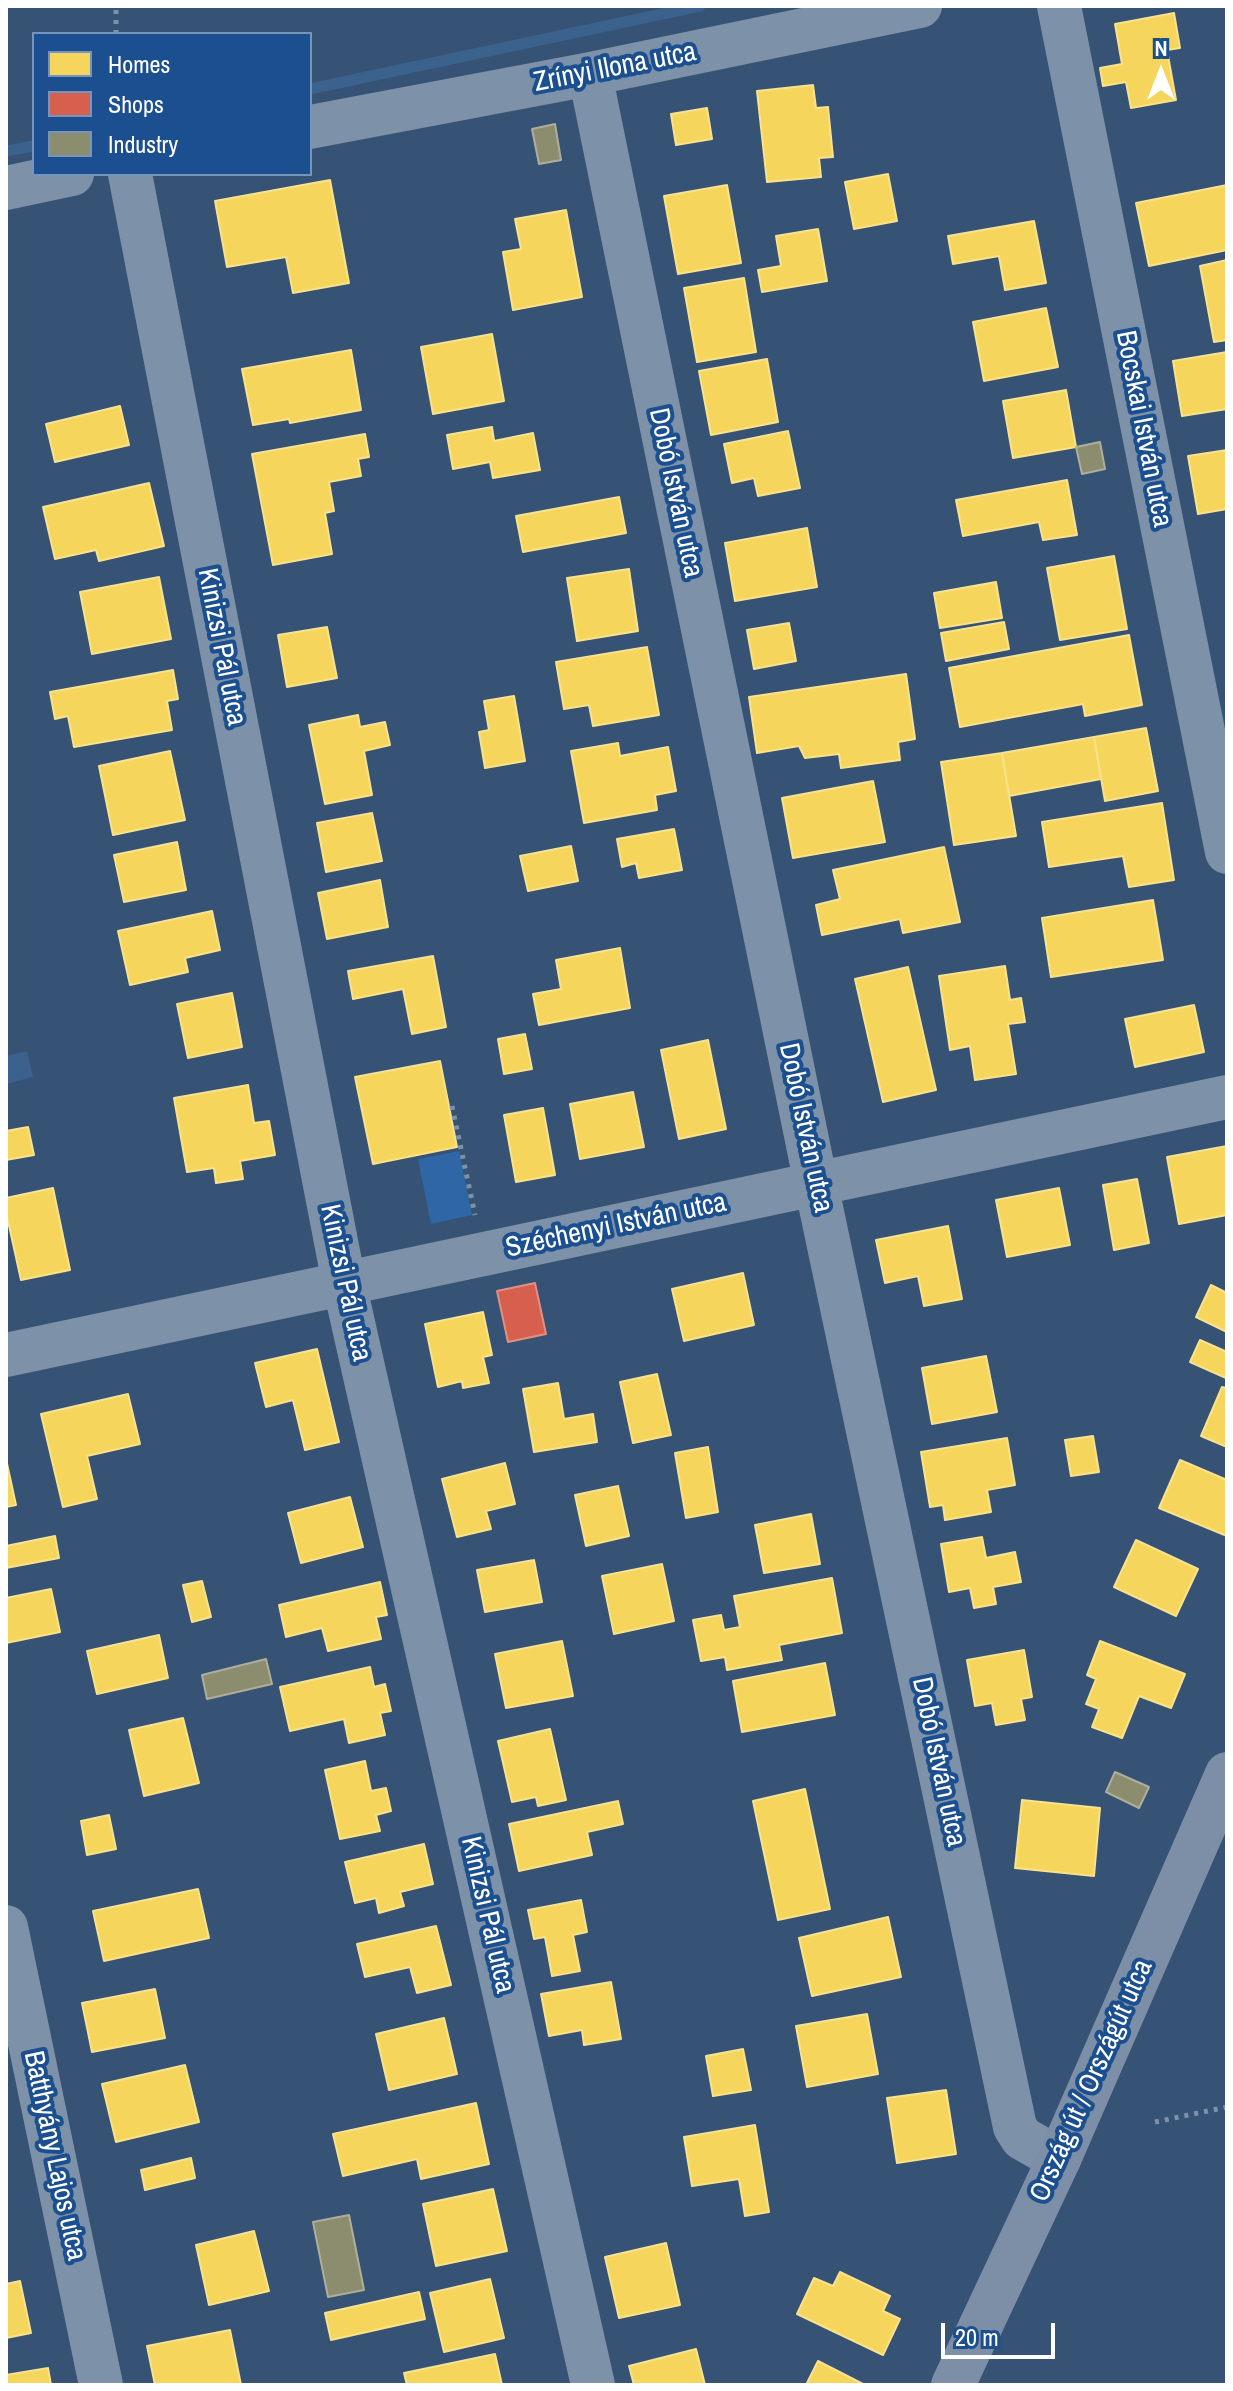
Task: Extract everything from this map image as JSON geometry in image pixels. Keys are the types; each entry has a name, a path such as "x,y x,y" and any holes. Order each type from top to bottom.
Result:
{"main road":[{"name":"Ország út / Országút utca","path":"953,2385 1059,2159 1227,1774"}],"street":[{"name":"Zrínyi Ilona utca","path":"312,127 590,74 920,6"},
{"name":"Bocskai István utca","path":"1059,6 1227,852"},
{"name":"Dobó István utca","path":"590,74 816,1184 1015,2127 1022,2138 1059,2159"},
{"path":"6,188 63,176"},
{"name":"Kinizsi Pál utca","path":"130,176 344,1283 593,2385"},
{"name":"Széchenyi István utca","path":"6,1355 1227,1097"},
{"name":"Batthyány Lajos utca","path":"6,1927 101,2385"}],"path":[{"path":"116,6 116,32"},
{"path":"452,1106 482,1254"},
{"path":"1155,2122 1227,2107"}],"shaded area":[{"path":"27,1051 33,1077 6,1084 6,1056"},
{"path":"459,1151 472,1215 431,1224 418,1159"}],"building: Homes":[{"path":"1174,13 1180,48 1167,50 1176,100 1131,108 1126,82 1103,86 1100,68 1122,64 1115,24"},
{"path":"813,85 816,108 828,107 833,157 819,158 821,177 767,182 757,91"},
{"path":"707,108 712,139 676,145 671,114"},
{"path":"888,174 897,221 854,229 845,182"},
{"path":"330,180 349,283 293,293 286,257 227,267 215,201"},
{"path":"727,185 741,263 678,274 664,196"},
{"path":"1227,185 1227,250 1149,266 1136,203"},
{"path":"566,210 582,297 513,310 503,252 521,249 515,219"},
{"path":"1034,221 1046,283 1005,290 999,256 953,264 948,236"},
{"path":"818,229 827,281 762,292 758,270 781,266 776,236"},
{"path":"1227,260 1227,340 1214,342 1200,266"},
{"path":"744,278 756,352 697,362 684,288"},
{"path":"1046,308 1058,367 984,381 973,322"},
{"path":"492,334 504,401 433,414 421,347"},
{"path":"351,350 361,410 290,423 289,419 253,425 242,369"},
{"path":"1227,352 1227,409 1182,416 1173,361"},
{"path":"767,359 778,422 711,435 699,371"},
{"path":"1066,390 1076,447 1013,458 1003,401"},
{"path":"120,406 129,445 55,462 46,424"},
{"path":"492,427 494,441 533,433 540,470 493,478 490,462 453,469 447,435"},
{"path":"788,431 800,488 758,496 754,478 732,483 724,444"},
{"path":"365,434 369,457 358,459 361,476 329,482 334,511 325,513 332,554 273,565 252,454"},
{"path":"1227,450 1227,509 1198,514 1188,456"},
{"path":"1067,480 1077,535 1043,540 1039,522 963,536 956,500"},
{"path":"149,483 164,546 99,561 96,550 55,559 43,507"},
{"path":"619,497 626,533 523,552 516,516"},
{"path":"807,528 817,587 735,601 725,543"},
{"path":"1114,556 1127,629 1060,640 1047,568"},
{"path":"629,569 638,631 577,641 567,578"},
{"path":"159,577 171,639 92,654 80,592"},
{"path":"996,582 1002,618 940,628 934,593"},
{"path":"1004,622 1009,649 946,661 941,633"},
{"path":"789,623 796,661 754,669 747,630"},
{"path":"327,627 337,678 287,687 278,635"},
{"path":"1129,635 1142,705 1085,716 1083,704 960,727 949,668"},
{"path":"647,647 659,715 593,726 589,705 564,709 556,662"},
{"path":"173,670 178,699 167,701 172,730 74,747 68,716 55,719 50,692"},
{"path":"906,674 915,739 898,742 900,760 841,768 839,754 805,758 799,746 757,753 749,697"},
{"path":"514,696 525,761 485,768 479,732 489,730 484,701"},
{"path":"358,715 360,727 385,722 390,745 364,751 372,795 325,804 309,725"},
{"path":"1146,728 1158,791 1105,801 1094,737"},
{"path":"1094,737 1101,779 1009,796 1002,753"},
{"path":"618,743 620,756 668,747 676,791 655,795 657,810 584,823 571,751"},
{"path":"170,751 185,820 113,835 99,766"},
{"path":"1002,753 1016,836 954,845 941,762"},
{"path":"873,781 885,842 793,858 782,798"},
{"path":"1162,803 1174,880 1129,887 1123,856 1049,867 1042,822"},
{"path":"372,813 382,861 326,872 317,823"},
{"path":"674,829 682,870 639,878 636,863 622,867 617,839"},
{"path":"177,842 186,890 124,902 114,855"},
{"path":"571,846 578,881 528,891 520,856"},
{"path":"944,847 960,922 903,933 900,919 822,935 816,905 840,899 833,870"},
{"path":"380,880 388,927 327,939 318,893"},
{"path":"1153,900 1163,960 1051,977 1042,918"},
{"path":"212,911 220,950 185,958 188,972 130,985 118,931"},
{"path":"620,948 630,1008 539,1025 533,994 561,989 556,960"},
{"path":"433,956 446,1027 412,1034 403,989 353,999 348,971"},
{"path":"1005,966 1010,1000 1021,998 1025,1022 1008,1024 1016,1074 975,1080 970,1046 950,1050 939,976"},
{"path":"908,967 936,1090 883,1102 855,979"},
{"path":"232,993 242,1047 188,1058 177,1004"},
{"path":"1194,1005 1204,1052 1135,1067 1125,1019"},
{"path":"525,1034 532,1069 504,1074 498,1039"},
{"path":"708,1040 726,1129 679,1139 661,1050"},
{"path":"440,1061 457,1147 373,1164 355,1077"},
{"path":"248,1085 254,1123 269,1121 275,1155 240,1161 243,1179 216,1183 214,1168 187,1172 174,1098"},
{"path":"633,1092 644,1147 580,1159 570,1104"},
{"path":"543,1108 555,1175 516,1182 504,1115"},
{"path":"28,1127 34,1155 6,1160 6,1131"},
{"path":"1227,1146 1227,1215 1179,1224 1167,1157"},
{"path":"1137,1179 1149,1243 1114,1250 1103,1185"},
{"path":"53,1188 70,1270 21,1280 6,1212 6,1198"},
{"path":"1059,1188 1070,1245 1007,1257 996,1200"},
{"path":"948,1226 962,1299 924,1306 918,1276 885,1283 876,1240"},
{"path":"743,1273 754,1325 684,1341 672,1289"},
{"path":"1211,1285 1227,1293 1227,1332 1196,1317"},
{"path":"483,1312 492,1355 483,1357 489,1383 463,1388 462,1381 438,1387 425,1324"},
{"path":"1200,1340 1227,1352 1226,1378 1190,1362"},
{"path":"317,1349 339,1442 305,1450 293,1400 266,1407 255,1363"},
{"path":"986,1356 997,1412 932,1424 922,1368"},
{"path":"657,1374 671,1435 633,1443 620,1382"},
{"path":"558,1383 564,1419 593,1414 597,1442 534,1452 523,1389"},
{"path":"1222,1387 1227,1388 1227,1447 1201,1436"},
{"path":"128,1394 140,1444 87,1456 97,1499 63,1507 41,1414"},
{"path":"1093,1436 1099,1472 1071,1476 1065,1440"},
{"path":"1007,1438 1015,1485 987,1490 991,1512 945,1520 943,1505 930,1507 921,1452"},
{"path":"708,1447 718,1512 686,1518 675,1453"},
{"path":"6,1459 16,1505 6,1507"},
{"path":"1180,1460 1227,1480 1227,1536 1159,1508"},
{"path":"505,1463 515,1504 486,1511 491,1529 457,1537 442,1479"},
{"path":"618,1486 629,1536 586,1546 575,1495"},
{"path":"350,1497 363,1547 301,1563 288,1513"},
{"path":"811,1514 820,1564 764,1573 755,1525"},
{"path":"55,1536 59,1558 6,1568 6,1546"},
{"path":"982,1537 986,1558 1015,1552 1021,1582 993,1587 996,1604 974,1608 970,1588 949,1592 941,1544"},
{"path":"1136,1540 1198,1569 1176,1616 1114,1587"},
{"path":"534,1560 542,1602 485,1612 477,1570"},
{"path":"662,1564 674,1621 614,1634 602,1576"},
{"path":"832,1578 842,1633 779,1645 782,1660 727,1670 725,1657 701,1661 693,1620 721,1615 724,1630 740,1627 734,1596"},
{"path":"202,1581 211,1617 192,1622 183,1585"},
{"path":"380,1582 387,1615 376,1617 381,1639 328,1651 322,1628 286,1637 279,1605"},
{"path":"51,1589 60,1632 6,1643 6,1598"},
{"path":"159,1635 168,1678 97,1694 87,1651"},
{"path":"562,1641 573,1696 506,1708 495,1654"},
{"path":"1100,1641 1185,1674 1171,1708 1139,1696 1122,1738 1092,1727 1099,1709 1086,1704 1096,1679 1087,1675"},
{"path":"1024,1650 1032,1697 1021,1699 1025,1720 996,1725 992,1703 975,1706 967,1660"},
{"path":"825,1663 835,1715 742,1732 733,1681"},
{"path":"370,1667 374,1687 385,1684 391,1711 380,1713 385,1735 349,1743 344,1719 290,1731 280,1687"},
{"path":"183,1718 199,1783 144,1796 129,1730"},
{"path":"550,1729 566,1800 538,1806 536,1797 512,1802 498,1741"},
{"path":"365,1761 371,1791 386,1788 391,1811 376,1815 380,1831 340,1839 325,1770"},
{"path":"805,1789 830,1909 778,1920 753,1801"},
{"path":"1022,1800 1100,1808 1094,1876 1015,1868"},
{"path":"618,1801 623,1824 587,1832 592,1855 519,1871 509,1824"},
{"path":"109,1815 116,1849 87,1855 81,1821"},
{"path":"424,1844 433,1884 400,1892 404,1906 379,1913 376,1898 355,1903 345,1862"},
{"path":"198,1889 209,1938 104,1961 93,1911"},
{"path":"581,1900 587,1932 573,1935 580,1971 552,1976 545,1937 534,1939 528,1910"},
{"path":"888,1917 901,1977 812,1996 799,1938"},
{"path":"436,1926 451,1985 417,1993 410,1967 365,1977 357,1944"},
{"path":"611,1982 621,2039 584,2045 582,2030 549,2036 541,1994"},
{"path":"155,1989 165,2038 92,2052 82,2003"},
{"path":"867,2014 878,2074 807,2087 796,2026"},
{"path":"444,2018 457,2074 389,2090 376,2034"},
{"path":"743,2049 751,2090 713,2096 706,2056"},
{"path":"185,2065 199,2122 116,2142 102,2084"},
{"path":"946,2090 956,2154 897,2163 887,2098"},
{"path":"476,2103 489,2164 421,2179 417,2159 343,2176 333,2134"},
{"path":"755,2125 769,2212 745,2216 739,2179 692,2186 684,2137"},
{"path":"191,2158 195,2178 145,2190 141,2170"},
{"path":"493,2189 507,2251 436,2266 423,2204"},
{"path":"254,2231 269,2291 209,2305 196,2245"},
{"path":"666,2243 680,2305 619,2318 605,2257"},
{"path":"840,2272 890,2296 883,2311 900,2319 883,2355 797,2314 814,2278 833,2286"},
{"path":"490,2279 504,2338 444,2352 430,2293"},
{"path":"20,2281 31,2333 6,2338 6,2284"},
{"path":"419,2292 425,2319 331,2340 325,2313"},
{"path":"230,2330 241,2385 155,2385 147,2346"},
{"path":"696,2349 705,2385 634,2385 629,2366"},
{"path":"495,2354 502,2385 407,2385 404,2373"},
{"path":"818,2361 865,2385 806,2385"},
{"path":"48,2368 51,2385 6,2385 6,2375"}],"building: Shops":[{"path":"535,1283 546,1334 508,1342 497,1291"}],"building: Industry":[{"path":"555,124 561,160 539,164 532,129"},
{"path":"1100,442 1105,469 1082,474 1076,447"},
{"path":"266,1659 272,1684 207,1699 202,1675"},
{"path":"1115,1772 1149,1787 1139,1808 1106,1792"},
{"path":"349,2215 364,2290 328,2297 313,2222"}],"waterway":[{"path":"312,89 700,6"},
{"path":"6,151 32,146"}]}
